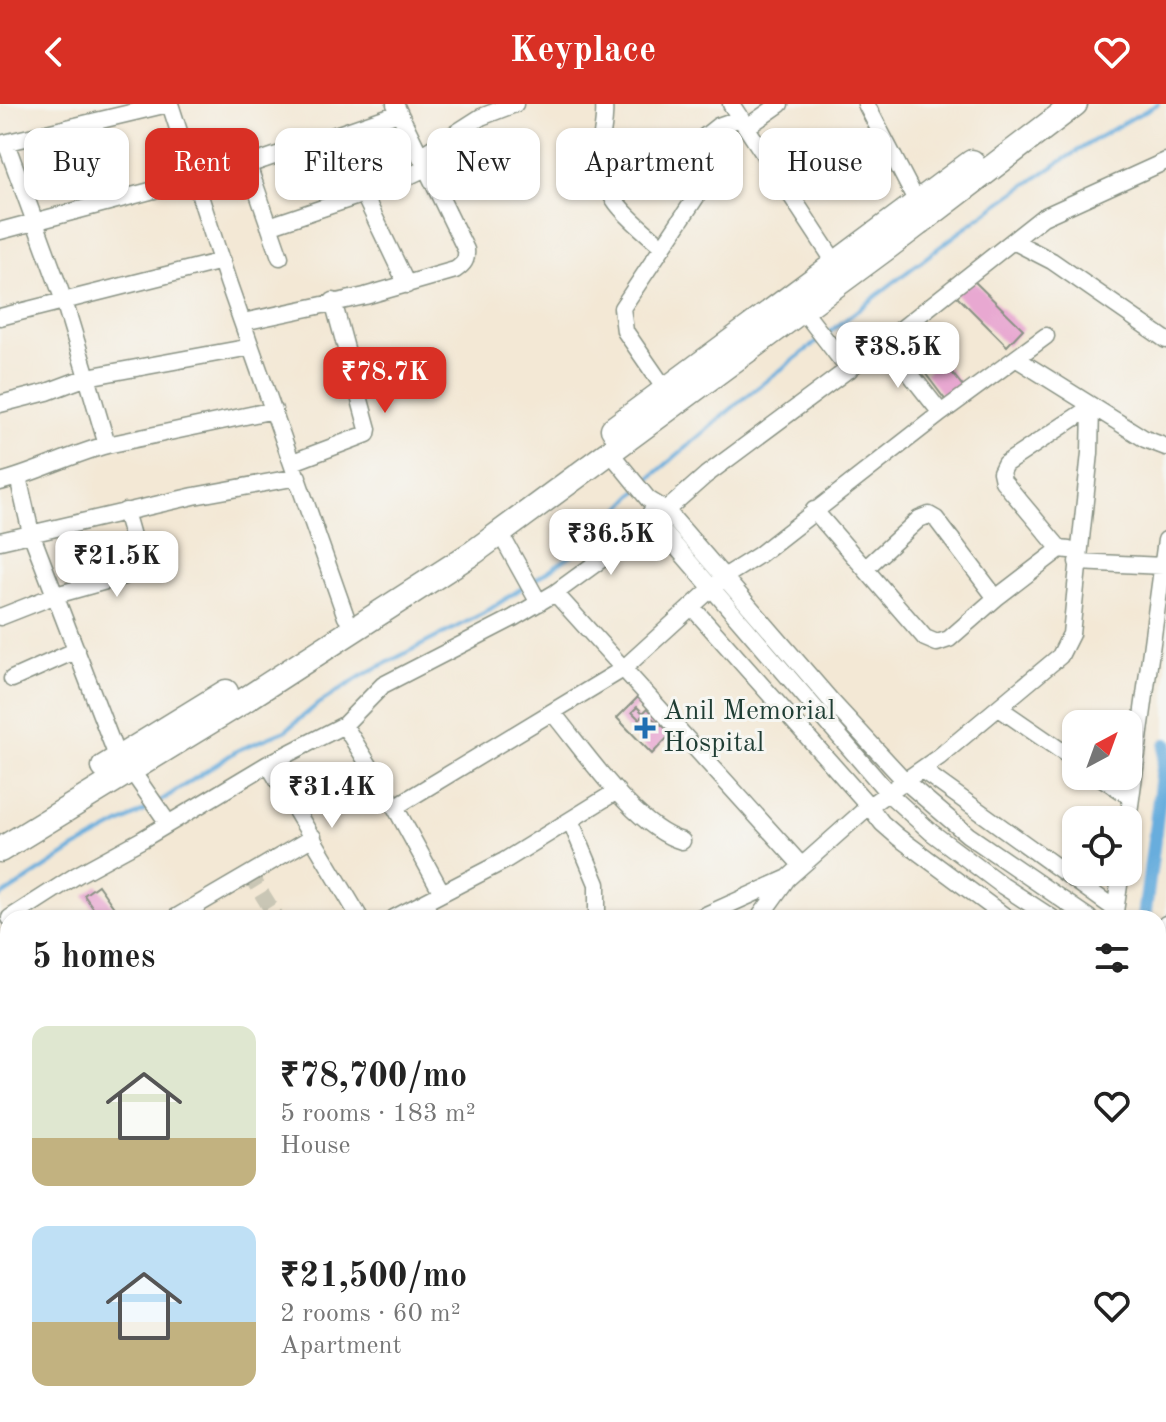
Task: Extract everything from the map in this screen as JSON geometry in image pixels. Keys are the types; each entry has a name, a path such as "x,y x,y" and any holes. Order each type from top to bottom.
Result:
{"highway":[{"path":"0,850 124,764 468,538 1049,104"},
{"path":"0,832 124,764 430,582 500,533 616,460 814,325 1075,104"}],"street":[{"path":"107,445 64,301 3,144 169,104 177,128"},
{"path":"411,169 423,162 456,131 493,107 515,104"},
{"path":"604,104 599,158 601,175 611,196 629,217 663,247"},
{"path":"731,104 836,264"},
{"path":"665,389 625,331 622,320 626,299 710,176 712,166 703,147 703,138 718,126 744,123 780,104"},
{"path":"866,104 917,202"},
{"path":"243,322 407,285 455,270 467,257 397,109 351,132 259,161"},
{"path":"23,910 268,764 344,725 383,685 555,593 660,515 706,475 849,370 1043,217 1166,161"},
{"path":"0,231 145,193"},
{"path":"259,197 280,257"},
{"path":"201,200 346,617"},
{"path":"269,226 349,200"},
{"path":"366,200 407,285"},
{"path":"1013,241 1077,277 1166,340"},
{"path":"0,317 222,261"},
{"path":"0,541 295,469 367,434 333,301"},
{"path":"814,325 849,370"},
{"path":"395,807 623,669 724,577 759,555 941,413 1046,336"},
{"path":"885,342 941,413"},
{"path":"0,404 47,392 87,377 251,347"},
{"path":"1017,359 1145,439 1166,447"},
{"path":"1091,407 1005,464 1001,472 1003,481 1060,549 1078,557 1163,566"},
{"path":"765,910 801,865 869,806 922,770 1060,656 1071,634 1090,453 1091,407"},
{"path":"0,482 107,445 274,410"},
{"path":"616,460 660,515 711,590 889,794 1028,910"},
{"path":"18,477 31,533 124,764 168,823"},
{"path":"814,510 925,638 937,643 949,639 1060,549"},
{"path":"0,617 132,571 136,559 125,511"},
{"path":"660,515 724,577 906,782 968,835 1077,910"},
{"path":"866,568 919,519 929,515 936,519 996,598"},
{"path":"500,533 539,603"},
{"path":"1130,806 1166,540"},
{"path":"555,593 801,865"},
{"path":"692,607 882,823 996,910"},
{"path":"12,679 77,650"},
{"path":"999,708 1062,751"},
{"path":"552,712 617,791 658,830 682,841"},
{"path":"344,725 395,807 442,893"},
{"path":"268,764 355,910"},
{"path":"922,770 1110,910"},
{"path":"1120,790 1131,797"},
{"path":"428,910 442,893 571,822 617,791"},
{"path":"571,822 597,884 597,910"},
{"path":"189,910 313,837"},
{"path":"717,910 787,879"},
{"path":"1116,910 1119,886"},
{"path":"1038,910 1057,896"},
{"path":"1166,924 1166,932"}],"building":[{"path":"970,277 1023,329 1007,346 954,293"},
{"path":"942,360 965,389 947,402 925,373"},
{"path":"638,697 648,708 643,713 637,707 632,712 639,719 643,715 649,721 652,718 672,733 652,754 617,718"},
{"path":"98,885 116,910 94,910 84,895"}],"waterway":[{"path":"826,335 946,242 1029,183 1114,128 1158,104"},
{"path":"643,484 738,403 819,340"},
{"path":"533,581 584,547 637,491"},
{"path":"159,802 238,750 285,731 318,704 363,675 484,613 525,586"},
{"path":"1145,910 1166,745"},
{"path":"0,897 75,848 151,807"}],"tunnel":[{"path":"249,873 272,910"}],"place":[{"name":"Anil Memorial Hospital","path":"645,728"}]}
